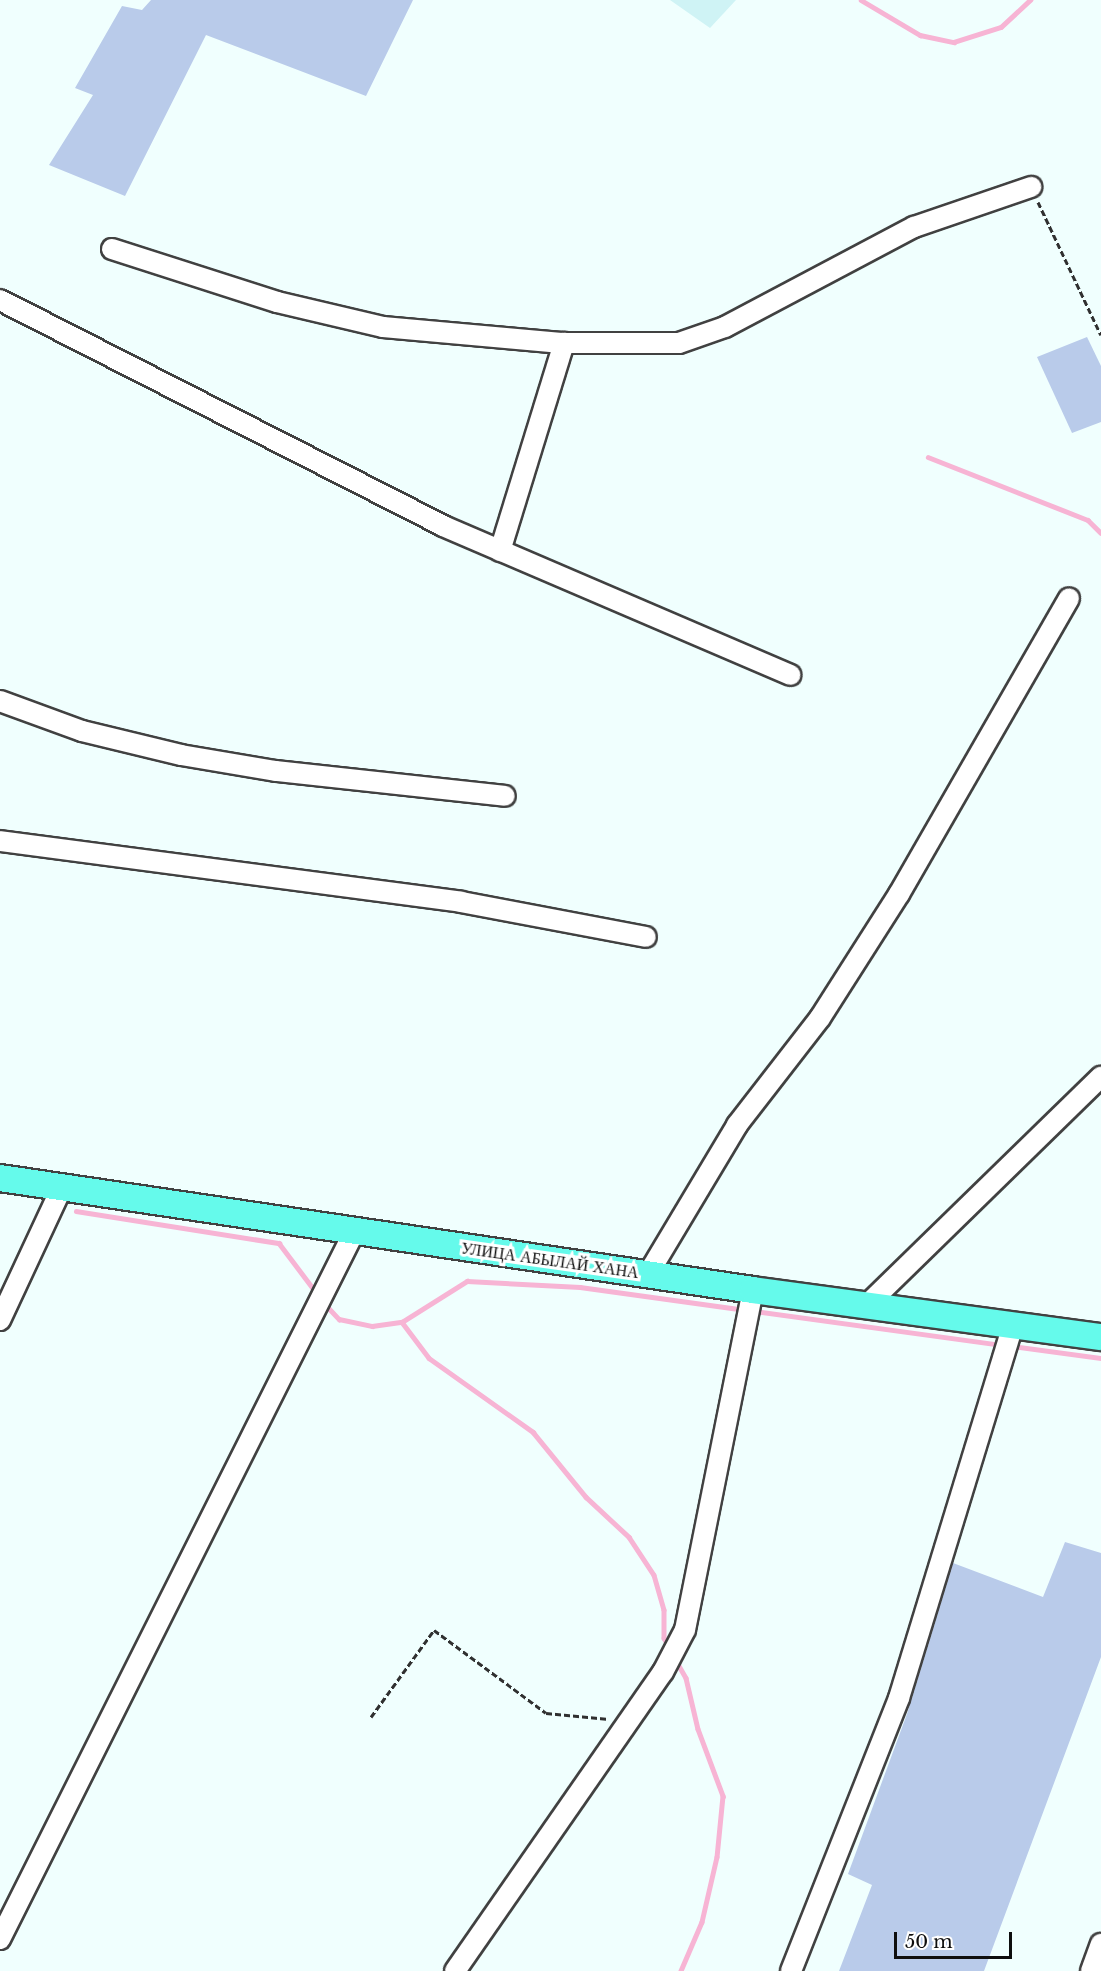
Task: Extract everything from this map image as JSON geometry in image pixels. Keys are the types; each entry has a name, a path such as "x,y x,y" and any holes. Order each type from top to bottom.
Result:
{"main road":[{"name":"УЛИЦА АБЫЛАЙ ХАНА","path":"0,1178 753,1290 1101,1337"}],"street":[{"path":"112,249 277,302 383,327 564,343 679,343 725,327 914,227 1031,187"},
{"path":"0,300 443,526 790,675"},
{"path":"500,551 564,343"},
{"path":"648,1274 737,1125 820,1018 899,894 1069,598"},
{"path":"0,701 82,731 181,755 276,771 505,796"},
{"path":"0,841 460,902 646,937"},
{"path":"867,1305 1101,1077"},
{"path":"0,1320 62,1187"},
{"path":"0,1939 354,1232"},
{"path":"455,1971 663,1672 685,1629 753,1290"},
{"path":"791,1971 899,1698 1013,1325"},
{"path":"1091,1971 1101,1944"}],"path":[{"path":"1031,187 1101,335"},
{"path":"371,1717 434,1630 546,1713 628,1720"}],"shaded area":[{"path":"151,0 413,0 366,96 206,35 125,196 49,165 93,95 75,88 122,6 142,10"},
{"path":"670,0 736,0 710,28"},
{"path":"1087,337 1101,366 1101,422 1072,433 1037,357"},
{"path":"1065,1542 1101,1553 1101,1657 984,1971 839,1971 872,1885 848,1874 907,1714 953,1563 1043,1597"}],"waterway":[{"path":"861,0 920,35 954,42 1001,27 1030,0"},
{"path":"928,457 1088,520 1101,533"},
{"path":"76,1211 279,1243 318,1295"},
{"path":"325,1304 339,1319 372,1326 402,1322 467,1281 580,1287 745,1310"},
{"path":"754,1311 1001,1345"},
{"path":"402,1322 429,1358 533,1432 586,1497 629,1537 654,1575 664,1610 664,1638 670,1649"},
{"path":"1012,1346 1101,1358"},
{"path":"675,1659 686,1678 698,1729 723,1796 717,1857 702,1922 681,1971"}]}
